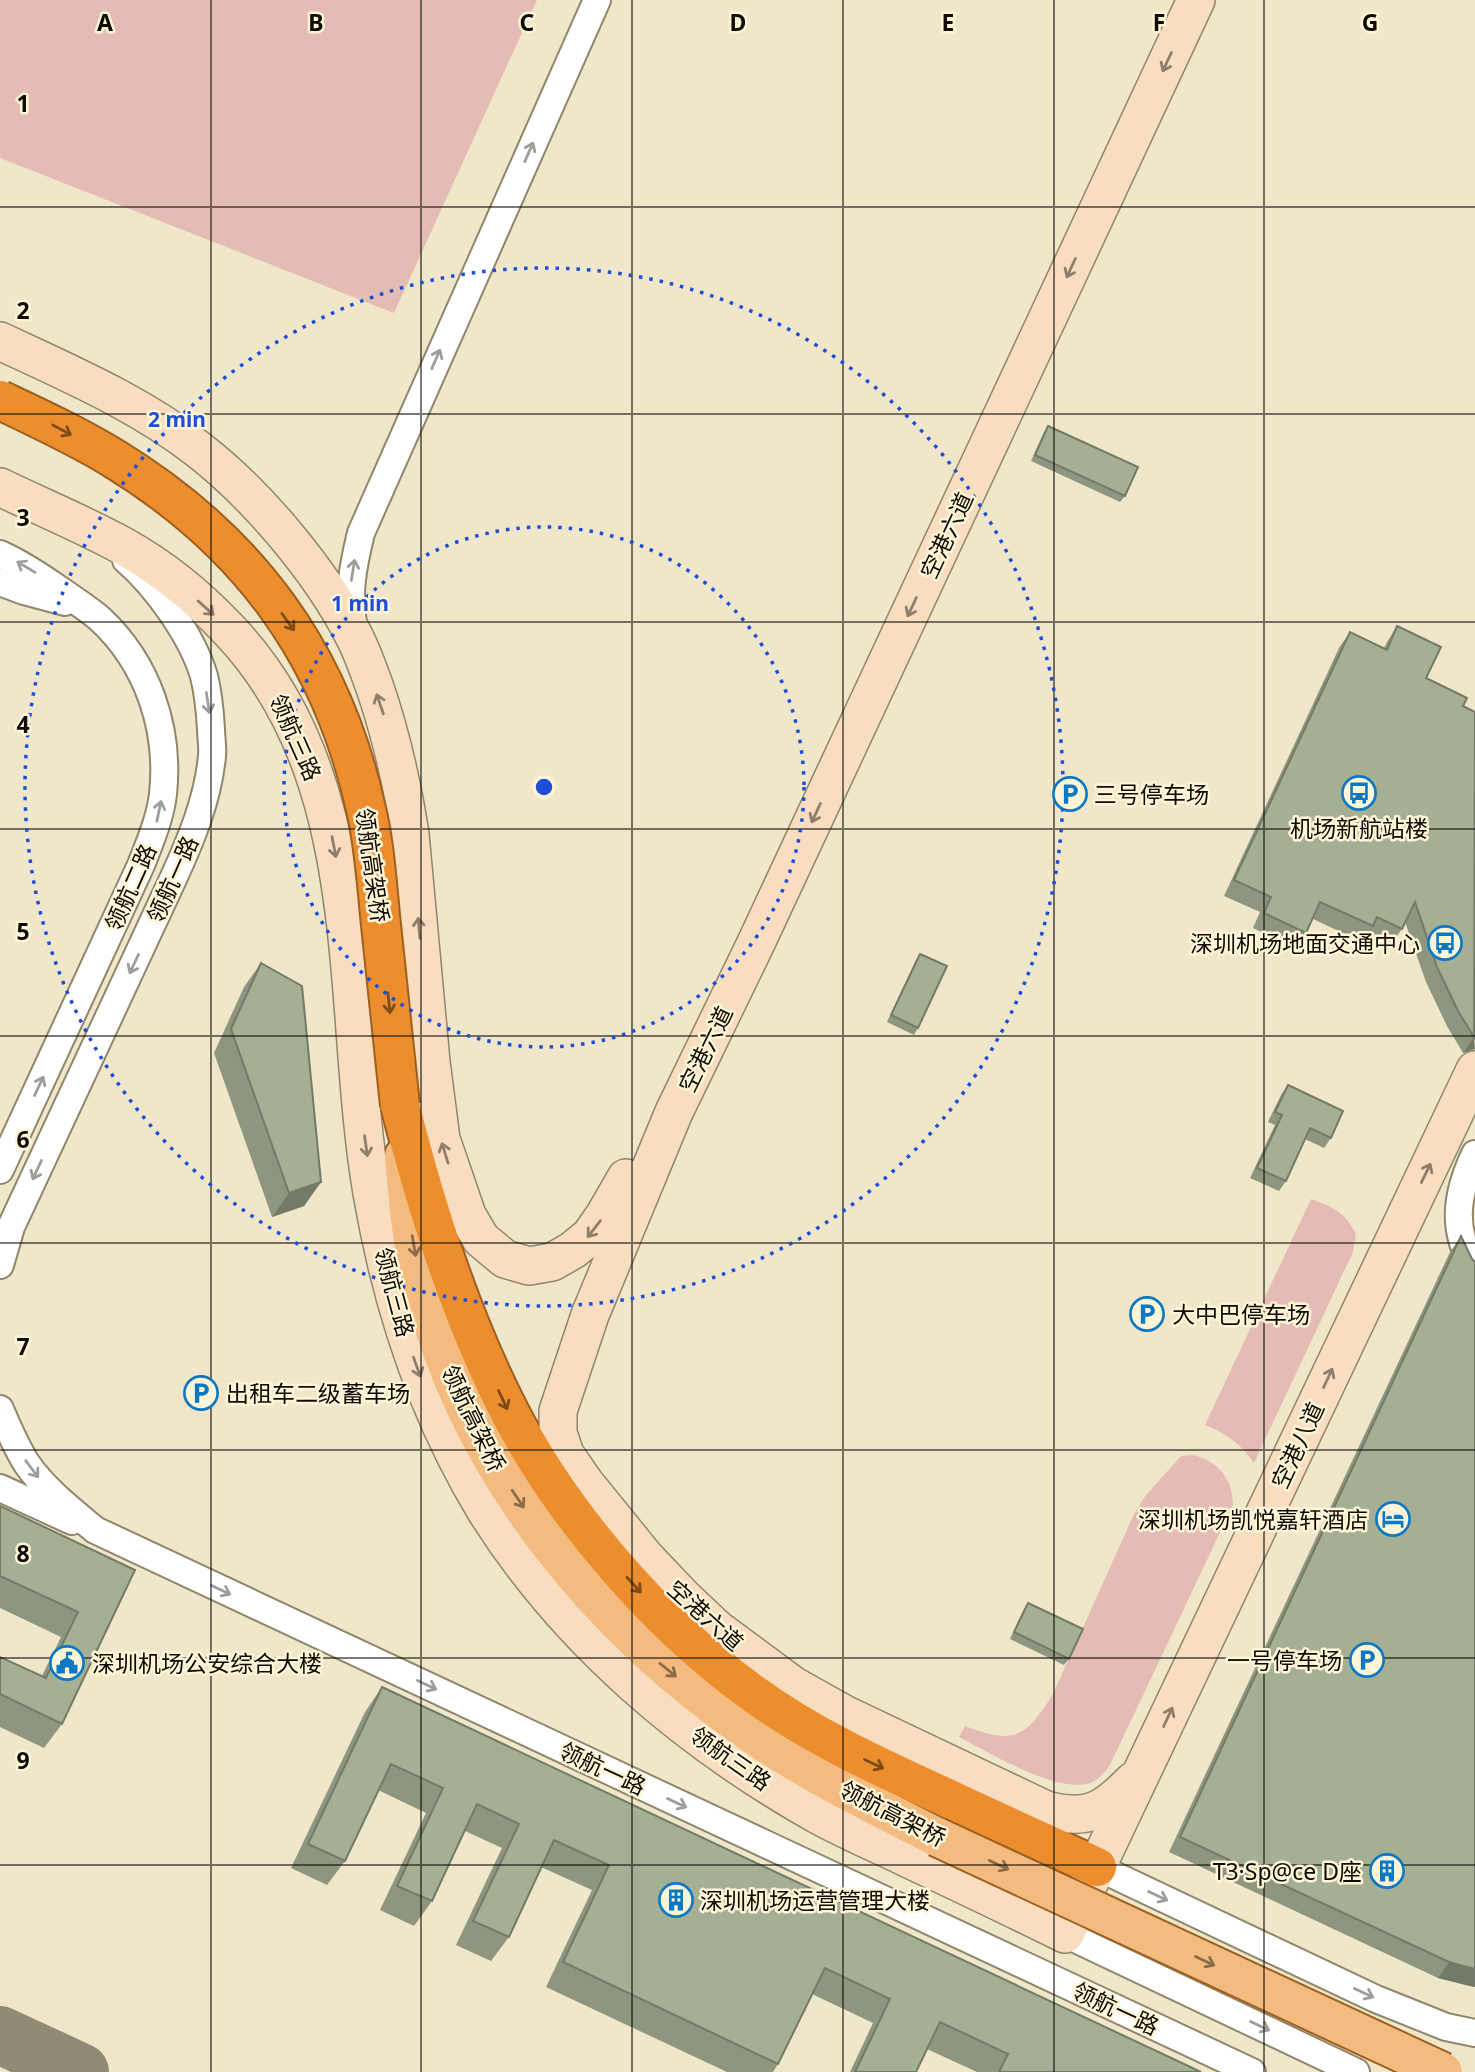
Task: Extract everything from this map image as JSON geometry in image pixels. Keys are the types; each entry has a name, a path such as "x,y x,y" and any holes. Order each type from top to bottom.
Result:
{"highway":[{"name":"领航高架桥","path":"0,400 60,428 114,459 168,495 215,534 251,572 295,631 327,690 350,745 367,812 377,884 421,1086"},
{"path":"421,1086 416,1168 465,1313 510,1413 538,1462 605,1553 671,1625 752,1693 870,1763 1097,1867"}],"main road":[{"name":"领航高架桥","path":"421,1086 412,1242 422,1286 453,1381 496,1466 530,1517 570,1570 653,1658 706,1702 753,1735 853,1794 962,1849 1443,2072"}],"street":[{"path":"355,638 349,608 352,572 360,533 597,0"},
{"name":"空港六道","path":"1143,1771 1117,1797 1100,1808 1084,1815 1066,1815 1046,1810 844,1714 794,1686 717,1629 645,1557 565,1454 558,1433 558,1411 590,1315 674,1112 756,943 1196,0"},
{"path":"0,341 148,415 199,450 239,485 274,522 337,606 355,638 382,708 402,784 410,834 421,1086 467,1215 481,1239 505,1259 529,1266 552,1262 573,1250 590,1236 633,1167 674,1112"},
{"name":"领航三路","path":"0,487 124,547 157,568 191,595 228,628 253,657 278,693 294,723 323,803 344,904 372,1192 384,1256 401,1322 418,1371 461,1466 488,1513 526,1567 604,1658 685,1727 774,1788 822,1817 1065,1934"},
{"name":"领航一路","path":"0,1265 11,1227 192,837 205,794 212,755 204,675 186,635 140,572 112,548 68,519"},
{"name":"领航二路","path":"0,554 29,569 85,607 122,644 141,673 154,701 162,728 164,758 163,795 155,829 141,865 0,1171"},
{"name":"领航二路","path":"0,582 85,607"},
{"path":"323,803 330,774 339,764 351,758 373,756 383,761 402,784"},
{"name":"空港八道","path":"1065,1934 1475,1070"},
{"path":"360,1089 421,1086"},
{"path":"1475,1154 1461,1188 1458,1216 1463,1243 1475,1267"},
{"name":"领航一路","path":"0,1409 28,1465 51,1493 95,1530 1252,2072"},
{"path":"0,1488 95,1530"},
{"path":"1097,1867 1376,1999 1446,2027 1475,2033"},
{"path":"1065,1934 1356,2072"}],"shaded area":[{"path":"0,0 537,0 394,313 0,158"},
{"path":"1311,1199 1332,1208 1347,1220 1356,1234 1353,1252 1254,1463 1232,1440 1205,1425"},
{"path":"1193,1455 1210,1462 1222,1472 1230,1487 1233,1505 1104,1773 1090,1783 1060,1783 1024,1770 959,1737 965,1726 996,1735 1017,1734 1034,1720 1053,1694 1134,1514 1146,1495 1181,1456"}],"building":[{"path":"1048,426 1138,467 1125,496 1035,455"},
{"path":"1397,626 1441,647 1426,678 1467,698 1463,706 1475,712 1474,1037 1437,967 1415,902 1402,929 1377,917 1373,926 1320,902 1306,933 1264,913 1271,897 1234,880 1350,632 1387,650"},
{"path":"920,954 947,966 918,1028 891,1015"},
{"path":"261,963 302,986 321,1182 289,1193 231,1029"},
{"path":"1288,1085 1343,1111 1331,1138 1310,1128 1286,1181 1257,1168 1282,1115 1275,1112"},
{"name":"一号停车场","path":"1461,1236 1475,1262 1475,1969 1449,1962 1180,1837"},
{"path":"0,1506 135,1570 62,1724 0,1694 0,1657 46,1678 78,1612 0,1576"},
{"path":"1028,1603 1083,1629 1069,1659 1014,1632"},
{"name":"深圳机场运营管理大楼","path":"382,1687 1201,2072 999,2072 1008,2054 940,2022 916,2072 855,2072 890,1999 825,1968 778,2064 563,1962 609,1865 554,1840 509,1937 473,1921 519,1824 477,1804 432,1901 397,1886 443,1788 391,1764 345,1861 308,1844"}],"taxiway":[{"path":"0,2035 80,2072"}],"place":[{"name":"机场新航站楼","path":"1359,793"},
{"name":"三号停车场","path":"1070,794"},
{"name":"深圳机场地面交通中心","path":"1445,943"},
{"name":"大中巴停车场","path":"1147,1314"},
{"name":"出租车二级蓄车场","path":"201,1393"},
{"name":"深圳机场凯悦嘉轩酒店","path":"1393,1519"},
{"name":"一号停车场","path":"1367,1660"},
{"name":"深圳机场公安综合大楼","path":"67,1663"},
{"name":"T3·Sp@ce D座","path":"1387,1871"},
{"name":"深圳机场运营管理大楼","path":"676,1900"}]}
